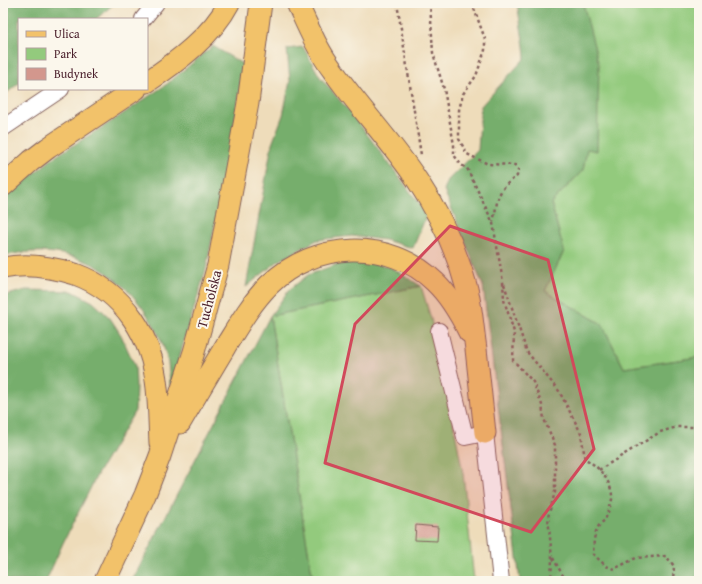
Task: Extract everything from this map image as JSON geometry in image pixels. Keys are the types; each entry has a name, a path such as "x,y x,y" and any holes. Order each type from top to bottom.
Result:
{"main road":[{"path":"148,81 169,68 198,43 224,12 229,3"},
{"name":"Tucholska","path":"105,581 145,495 160,456 194,352 218,265 248,103 261,3"},
{"path":"297,3 309,31 333,71 391,144 417,180 440,219 455,253 465,284 473,318 486,433"},
{"path":"3,186 48,148 135,90"},
{"path":"160,456 238,325 251,306 286,270 310,258 336,251 351,249 380,252 408,262 424,272 446,293 463,320 476,348"},
{"path":"3,268 13,266 47,267 60,269 86,278 109,292 129,312 136,322 147,345 158,389 160,456"}],"street":[{"path":"144,18 156,3"},
{"path":"3,128 60,90"},
{"path":"439,332 465,437 486,433 501,581"}],"path":[{"path":"430,3 433,53 444,88 454,145 454,155 460,164 467,168 493,223 503,282 504,300 514,332 513,360 533,382 542,405 544,419 556,445 555,492 548,518 552,558 551,581"},
{"path":"472,3 485,39 485,50 476,76 463,94 459,110 459,139 467,154 488,164 515,165 518,170 517,176 506,184 499,192 493,223"},
{"path":"503,282 527,352 560,391 581,434 585,459 593,463 603,475 609,486 612,499 605,520 599,524 596,531 592,554 606,566 614,569 636,558 666,556 674,566 673,579 667,581"},
{"path":"599,470 660,432 677,427 699,427"},
{"path":"552,558 566,581"}],"highlighted area":[{"path":"450,226 548,260 594,449 531,532 325,463 355,324"}],"green space":[{"path":"3,3 115,3 97,18 18,18 18,84 3,96"},
{"path":"517,3 583,3 599,65 597,151 587,149 583,170 551,203 564,251 545,291 602,324 624,368 699,357 699,581 520,581 483,286 444,190 448,180 478,150 481,106 525,58"},
{"path":"577,3 699,3 699,357 624,368 602,324 545,291 564,251 551,203 583,170"},
{"path":"213,46 244,65 231,145 206,269 170,388 167,357 157,331 133,296 118,281 101,269 84,260 65,255 45,252 25,252 3,256 3,199 56,156 114,120 167,84"},
{"path":"303,47 320,77 354,117 427,214 413,248 385,240 352,236 317,240 277,262 246,287 272,144 283,115 290,81 287,49"},
{"path":"366,261 390,267 421,286 270,316 289,290 308,275 343,262"},
{"path":"421,286 431,319 463,473 474,581 313,581 270,316"},
{"path":"26,290 72,291 93,302 110,318 121,335 135,366 135,411 98,473 46,581 3,581 3,296"},
{"path":"270,316 313,581 132,581"}],"building":[{"path":"416,525 438,527 437,541 415,540"}]}
